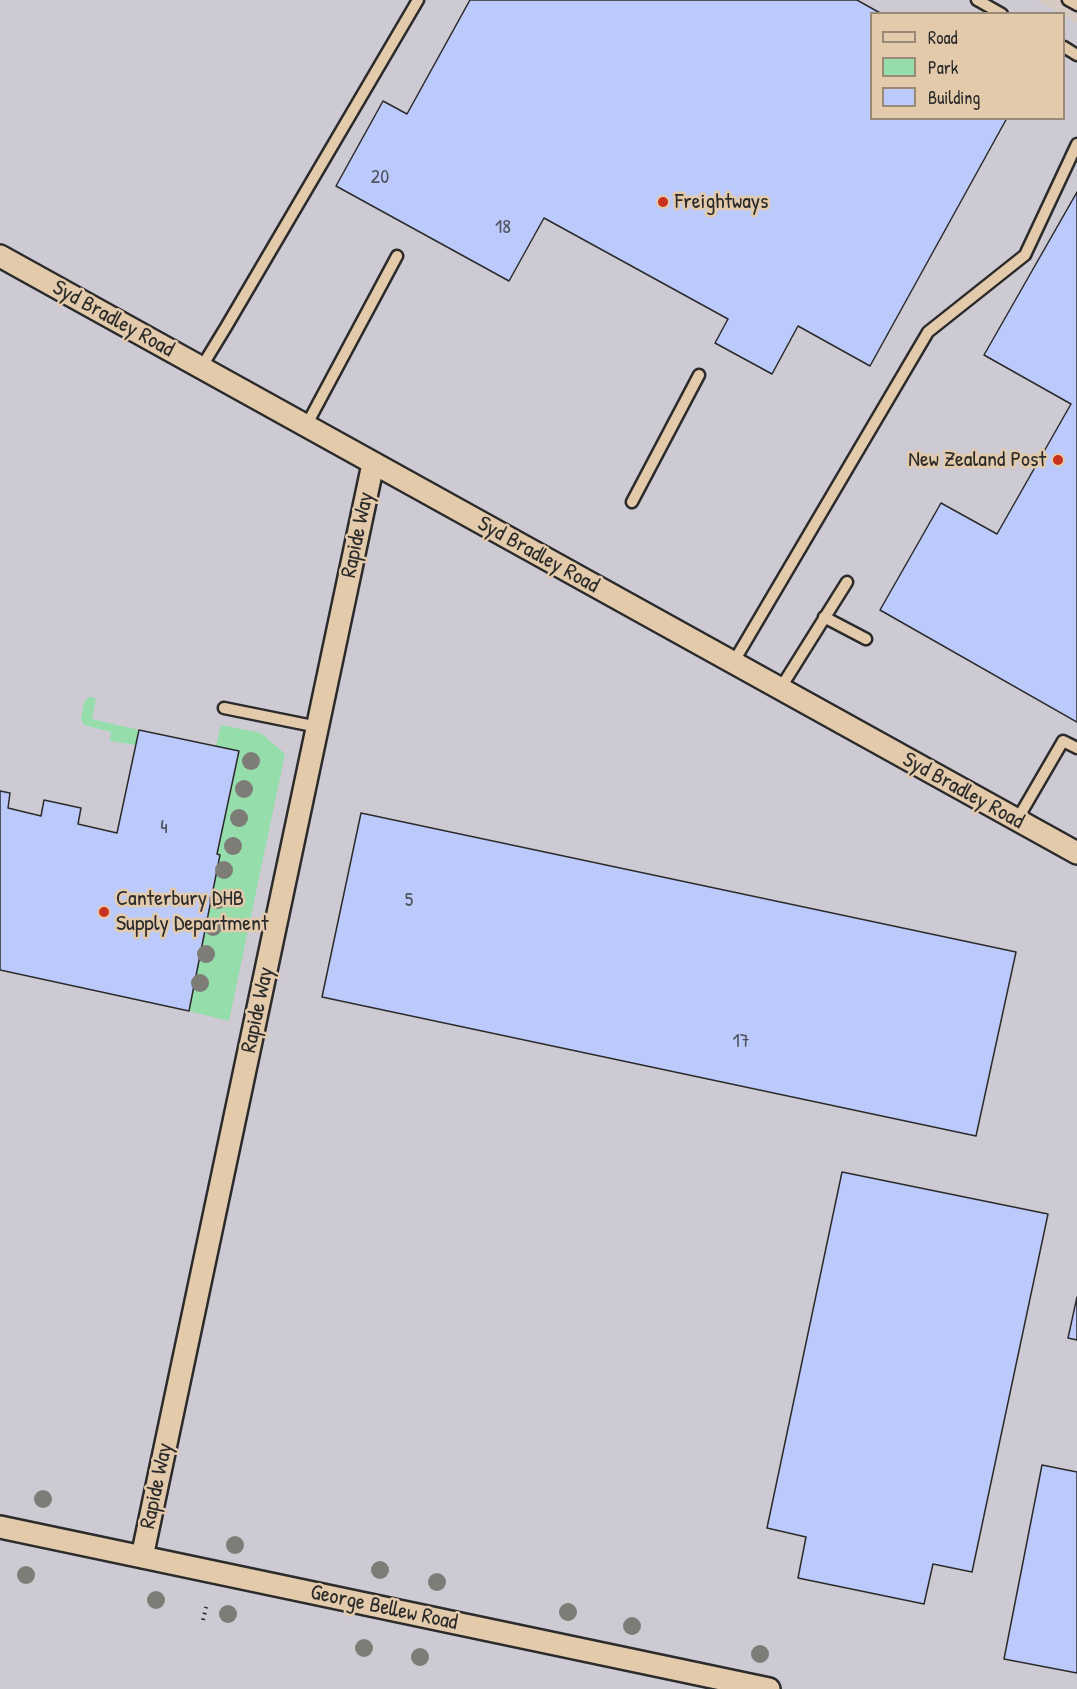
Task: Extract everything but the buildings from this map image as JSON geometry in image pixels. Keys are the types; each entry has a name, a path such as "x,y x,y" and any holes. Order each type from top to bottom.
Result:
{"street":[{"name":"Syd Bradley Road","path":"0,256 1017,820 1076,849"},
{"name":"Rapide Way","path":"142,1557 373,464"},
{"name":"George Bellew Road","path":"0,1527 769,1689"}],"lane":[{"path":"201,368 418,0"},
{"path":"977,0 998,12"},
{"path":"1068,0 1077,5"},
{"path":"733,663 928,332 1025,255 1077,144"},
{"path":"306,426 398,256"},
{"path":"632,502 699,375"},
{"path":"780,689 847,582"},
{"path":"824,617 866,639"},
{"path":"224,708 318,727"},
{"path":"1017,820 1063,741 1077,748"}],"path":[{"path":"203,1620 207,1604"}],"shaded area":[{"path":"0,0 1036,0 1058,12 870,12 870,120 1065,120 1065,16 1077,23 1077,1689 0,1689"}],"green space":[{"path":"89,697 96,698 92,719 139,730 136,745 110,741 111,732 84,725 81,719 84,702"},
{"path":"221,725 261,733 285,754 229,1021 189,1011 220,855 217,854 239,751 216,746"}],"place":[{"name":"Freightways","path":"663,202"},
{"name":"New Zealand Post","path":"1058,460"},
{"name":"Canterbury DHB Supply Department","path":"104,912"}]}
